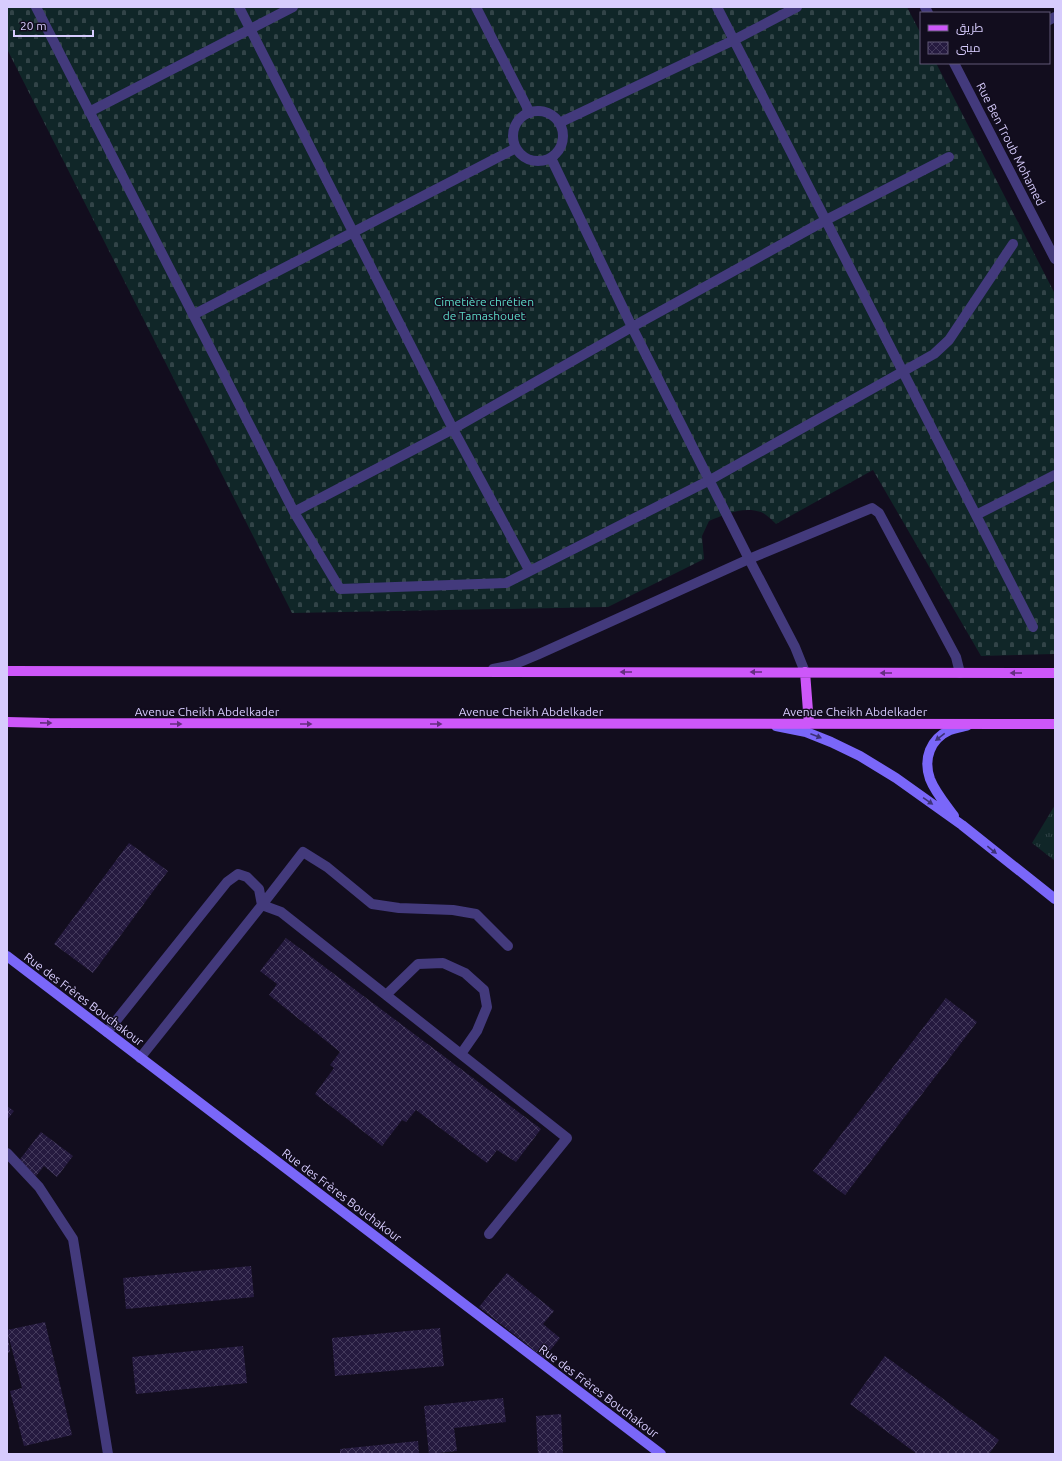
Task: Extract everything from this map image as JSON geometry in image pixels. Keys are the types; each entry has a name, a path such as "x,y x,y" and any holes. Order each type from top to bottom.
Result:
{"main road":[{"path":"7,671 1055,673"},
{"path":"805,672 809,724"},
{"name":"Avenue Cheikh Abdelkader","path":"7,722 49,724 1055,724"}],"street":[{"path":"36,7 294,512 340,588 506,583 529,570 710,480 904,373 934,354 949,340 1012,244"},
{"path":"239,7 453,429 529,570"},
{"path":"89,112 293,7"},
{"path":"476,7 530,113"},
{"path":"717,7 1033,627"},
{"path":"559,123 734,40 797,7"},
{"name":"Rue Ben Troub Mohamed","path":"958,65 1055,258"},
{"path":"538,112 554,116 562,130 564,138 557,153 551,158 543,161 528,159 516,148 514,131 522,117 530,113 538,112"},
{"path":"193,315 516,148"},
{"path":"294,512 453,429 632,326 826,220 949,157"},
{"path":"551,158 632,326 795,647 805,672"},
{"path":"976,515 1055,475"},
{"path":"481,672 513,665 537,656 749,559 872,508 879,513 956,657 960,673"},
{"path":"962,825 930,780 927,763 930,749 937,738 950,730 976,723"},
{"path":"765,724 806,732 860,756 896,778 962,825 1055,899"},
{"path":"140,1058 303,852 327,867 372,904 398,908 453,910 476,914 508,946"},
{"path":"107,1032 227,882 238,874 248,877 259,889 262,905"},
{"path":"262,905 282,912 567,1138 489,1234"},
{"name":"Rue des Frères Bouchakour","path":"7,956 660,1454"},
{"path":"386,995 418,964 443,963 465,973 484,990 487,1007 477,1031 461,1054"},
{"path":"7,1153 39,1187 73,1239 108,1454"}],"green space":[{"name":"Cimetière chrétien de Tamashouet","path":"7,7 907,7 920,32 920,64 937,64 1055,294 1055,654 981,656 873,470 776,524 763,513 754,510 741,510 728,513 709,521 702,536 704,559 608,607 292,613 7,49"},
{"path":"1055,805 1055,861 1032,843"}],"building":[{"path":"129,843 168,871 93,973 54,944"},
{"path":"286,938 541,1129 516,1162 497,1150 487,1163 416,1110 406,1122 402,1120 382,1146 315,1094 334,1068 330,1065 340,1052 269,995 277,984 260,971"},
{"path":"946,998 977,1022 845,1195 813,1171"},
{"path":"7,1106 14,1111 7,1120"},
{"path":"41,1132 73,1156 57,1177 44,1166 36,1176 18,1162"},
{"path":"251,1266 254,1297 126,1309 123,1278"},
{"path":"507,1273 554,1311 543,1324 560,1338 544,1358 479,1307"},
{"path":"45,1322 72,1435 24,1446 10,1391 22,1388 8,1334 10,1352 7,1353 7,1330"},
{"path":"440,1328 444,1366 335,1376 332,1338"},
{"path":"243,1346 247,1383 136,1394 132,1357"},
{"path":"885,1356 999,1440 989,1454 917,1454 850,1404"},
{"path":"503,1398 506,1422 454,1428 457,1451 429,1454 424,1406"},
{"path":"561,1414 563,1454 538,1454 536,1416"},
{"path":"418,1441 419,1454 340,1454 340,1449"}]}
